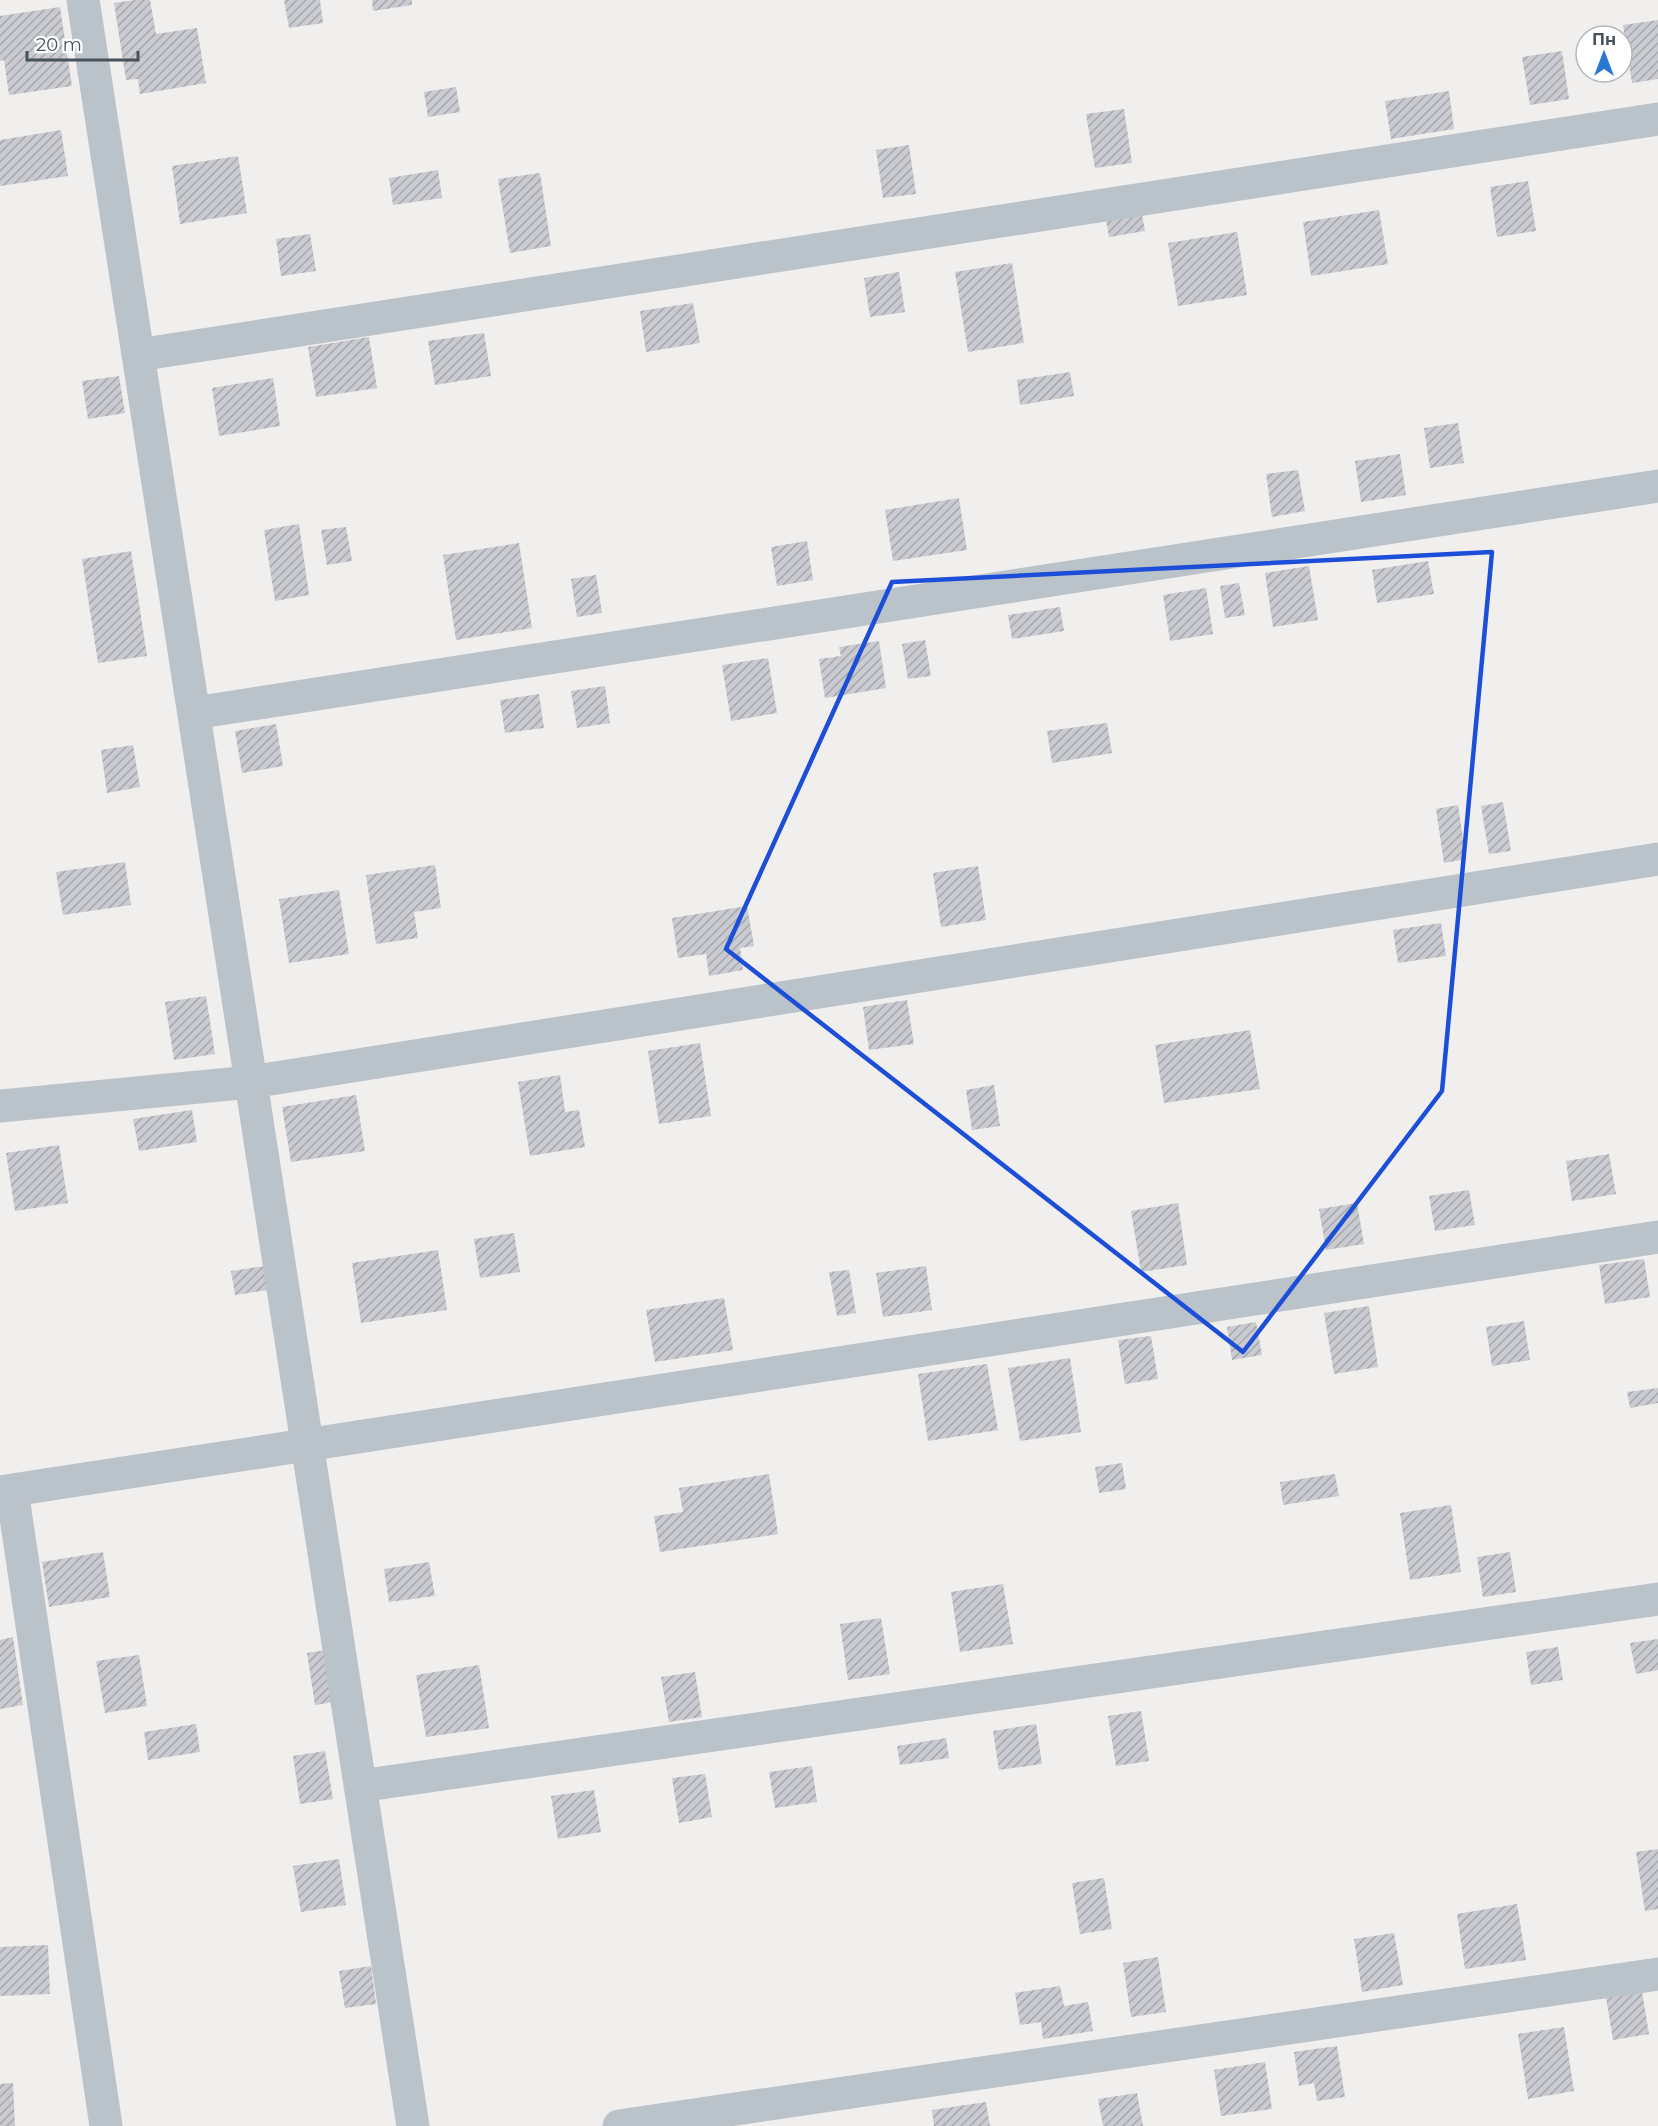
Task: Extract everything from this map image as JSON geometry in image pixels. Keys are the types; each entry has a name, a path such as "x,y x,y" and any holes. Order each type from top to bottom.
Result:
{"street":[{"path":"83,0 413,2126"},
{"path":"138,355 1658,119"},
{"path":"194,713 1658,486"},
{"path":"0,1106 251,1082 1658,860"},
{"path":"106,2126 6,1491 1658,1237"},
{"path":"360,1786 1658,1599"},
{"path":"619,2126 1658,1974"}],"highlighted area":[{"path":"1492,552 1442,1091 1243,1352 726,949 892,582"}],"building":[{"path":"150,0 156,34 197,28 206,83 140,94 138,79 126,80 114,3"},
{"path":"284,0 320,0 323,23 289,28"},
{"path":"372,0 412,0 412,5 373,11"},
{"path":"60,7 72,86 9,95 4,60 0,61 0,16"},
{"path":"1658,20 1658,79 1634,83 1634,24 1630,24"},
{"path":"1562,51 1569,99 1530,105 1522,57"},
{"path":"456,87 460,112 428,117 424,92"},
{"path":"1449,91 1454,129 1391,139 1385,101"},
{"path":"1124,109 1132,163 1095,168 1086,114"},
{"path":"61,130 68,176 0,186 0,140"},
{"path":"909,145 916,194 883,198 876,150"},
{"path":"238,156 247,213 180,224 172,166"},
{"path":"438,170 442,198 393,205 389,178"},
{"path":"540,173 551,246 510,253 498,179"},
{"path":"1528,181 1536,231 1497,237 1490,187"},
{"path":"1379,210 1388,264 1311,276 1303,222"},
{"path":"1142,214 1145,231 1109,237 1106,220"},
{"path":"1237,232 1247,295 1178,306 1168,243"},
{"path":"310,234 316,271 281,276 276,239"},
{"path":"1012,263 1024,343 968,352 955,272"},
{"path":"899,272 905,312 870,317 864,278"},
{"path":"693,303 700,343 646,352 640,311"},
{"path":"484,333 491,376 435,385 428,341"},
{"path":"369,337 377,388 316,397 308,347"},
{"path":"1070,372 1074,396 1020,405 1017,380"},
{"path":"119,376 125,413 88,419 82,381"},
{"path":"273,378 280,426 219,436 212,388"},
{"path":"1458,423 1464,463 1430,468 1424,428"},
{"path":"1400,454 1406,495 1361,502 1355,461"},
{"path":"1298,470 1305,511 1272,517 1266,474"},
{"path":"959,498 967,550 893,561 885,510"},
{"path":"299,524 309,595 275,601 264,530"},
{"path":"346,527 352,561 327,565 321,530"},
{"path":"807,541 813,580 777,586 771,547"},
{"path":"519,543 532,628 456,640 443,555"},
{"path":"131,551 147,656 98,663 82,559"},
{"path":"1428,561 1434,594 1377,603 1372,570"},
{"path":"1309,566 1318,620 1273,627 1265,573"},
{"path":"596,575 602,613 577,617 571,579"},
{"path":"1239,583 1245,615 1225,618 1220,586"},
{"path":"1206,588 1213,634 1170,641 1163,595"},
{"path":"1060,607 1064,631 1012,639 1008,615"},
{"path":"925,640 931,676 908,679 902,644"},
{"path":"879,641 886,688 825,698 819,659 841,656 839,647"},
{"path":"768,658 777,713 731,721 722,665"},
{"path":"605,686 610,723 577,728 571,691"},
{"path":"539,694 544,728 505,733 500,700"},
{"path":"1107,723 1112,753 1052,763 1047,731"},
{"path":"276,724 283,766 242,773 235,731"},
{"path":"133,745 140,787 107,793 101,750"},
{"path":"1503,802 1511,851 1489,854 1481,806"},
{"path":"1458,805 1466,859 1444,863 1436,809"},
{"path":"125,862 131,905 63,915 56,872"},
{"path":"435,865 441,908 414,912 418,938 376,944 366,875"},
{"path":"978,866 986,920 941,927 933,873"},
{"path":"339,890 349,954 289,963 279,899"},
{"path":"747,906 754,946 740,948 743,970 709,976 706,954 678,958 672,918"},
{"path":"1441,923 1446,956 1398,963 1393,930"},
{"path":"206,996 215,1054 174,1060 165,1002"},
{"path":"907,1000 914,1044 869,1050 863,1007"},
{"path":"1250,1030 1260,1089 1164,1103 1155,1045"},
{"path":"700,1043 711,1116 659,1124 648,1051"},
{"path":"560,1075 565,1112 579,1110 585,1147 530,1156 518,1082"},
{"path":"994,1085 1000,1126 972,1130 966,1090"},
{"path":"356,1095 365,1151 291,1162 282,1107"},
{"path":"192,1110 197,1142 139,1151 133,1119"},
{"path":"59,1145 68,1203 15,1211 6,1153"},
{"path":"1609,1154 1616,1194 1572,1201 1566,1161"},
{"path":"1469,1190 1475,1225 1435,1231 1429,1196"},
{"path":"1178,1203 1187,1265 1141,1272 1131,1211"},
{"path":"1357,1203 1364,1244 1326,1250 1319,1209"},
{"path":"514,1233 520,1272 480,1278 474,1239"},
{"path":"438,1250 447,1310 361,1323 352,1263"},
{"path":"1644,1259 1650,1297 1605,1304 1599,1265"},
{"path":"264,1266 268,1290 235,1295 231,1271"},
{"path":"926,1266 932,1310 883,1317 876,1273"},
{"path":"849,1270 856,1313 837,1316 829,1272"},
{"path":"724,1298 733,1350 655,1362 646,1310"},
{"path":"1369,1306 1378,1367 1334,1374 1324,1313"},
{"path":"1524,1321 1530,1360 1492,1366 1486,1327"},
{"path":"1256,1322 1262,1355 1232,1360 1227,1327"},
{"path":"1151,1336 1158,1379 1125,1384 1118,1340"},
{"path":"1070,1358 1081,1432 1020,1441 1008,1368"},
{"path":"987,1364 998,1430 928,1441 918,1374"},
{"path":"1658,1388 1658,1403 1630,1408 1627,1392"},
{"path":"1122,1463 1126,1489 1099,1493 1095,1467"},
{"path":"769,1474 778,1534 660,1552 654,1516 683,1512 679,1488"},
{"path":"1335,1474 1339,1496 1283,1505 1280,1482"},
{"path":"1451,1505 1461,1572 1410,1580 1400,1513"},
{"path":"103,1552 110,1597 49,1607 42,1562"},
{"path":"1510,1552 1516,1592 1483,1597 1477,1557"},
{"path":"429,1562 435,1596 389,1602 384,1569"},
{"path":"1003,1584 1013,1644 960,1652 951,1592"},
{"path":"881,1618 890,1674 848,1680 840,1624"},
{"path":"13,1637 23,1705 0,1709 0,1640"},
{"path":"1658,1639 1658,1670 1636,1674 1630,1643"},
{"path":"1558,1647 1563,1680 1531,1685 1526,1652"},
{"path":"327,1650 335,1702 315,1705 307,1653"},
{"path":"139,1655 147,1706 105,1713 96,1661"},
{"path":"479,1665 489,1728 426,1737 416,1675"},
{"path":"695,1672 702,1717 669,1722 661,1677"},
{"path":"1141,1711 1149,1761 1116,1766 1108,1716"},
{"path":"196,1724 200,1752 148,1760 144,1732"},
{"path":"1036,1724 1042,1764 999,1770 993,1731"},
{"path":"946,1738 949,1758 900,1765 897,1746"},
{"path":"325,1751 333,1799 300,1804 293,1756"},
{"path":"812,1766 817,1802 775,1808 769,1772"},
{"path":"705,1774 712,1817 679,1823 672,1778"},
{"path":"594,1790 601,1832 558,1839 551,1796"},
{"path":"1658,1849 1658,1909 1645,1911 1636,1852"},
{"path":"339,1859 346,1905 301,1912 293,1866"},
{"path":"1104,1878 1112,1929 1080,1934 1072,1883"},
{"path":"1517,1904 1526,1960 1465,1969 1457,1914"},
{"path":"1394,1933 1403,1985 1362,1992 1354,1939"},
{"path":"48,1945 50,1994 0,1996 0,1947"},
{"path":"1158,1957 1166,2012 1131,2017 1123,1963"},
{"path":"371,1966 376,2004 345,2008 339,1971"},
{"path":"1060,1986 1064,2006 1088,2002 1093,2031 1043,2039 1041,2022 1020,2025 1015,1993"},
{"path":"1642,1992 1649,2034 1613,2040 1606,1997"},
{"path":"1564,2027 1574,2091 1528,2099 1518,2034"},
{"path":"1337,2046 1345,2097 1317,2101 1314,2083 1299,2086 1294,2052"},
{"path":"1265,2062 1272,2109 1221,2116 1214,2070"},
{"path":"13,2083 15,2126 0,2126 0,2084"},
{"path":"1137,2093 1143,2126 1103,2126 1098,2099"},
{"path":"986,2102 990,2126 934,2126 932,2110"}]}
